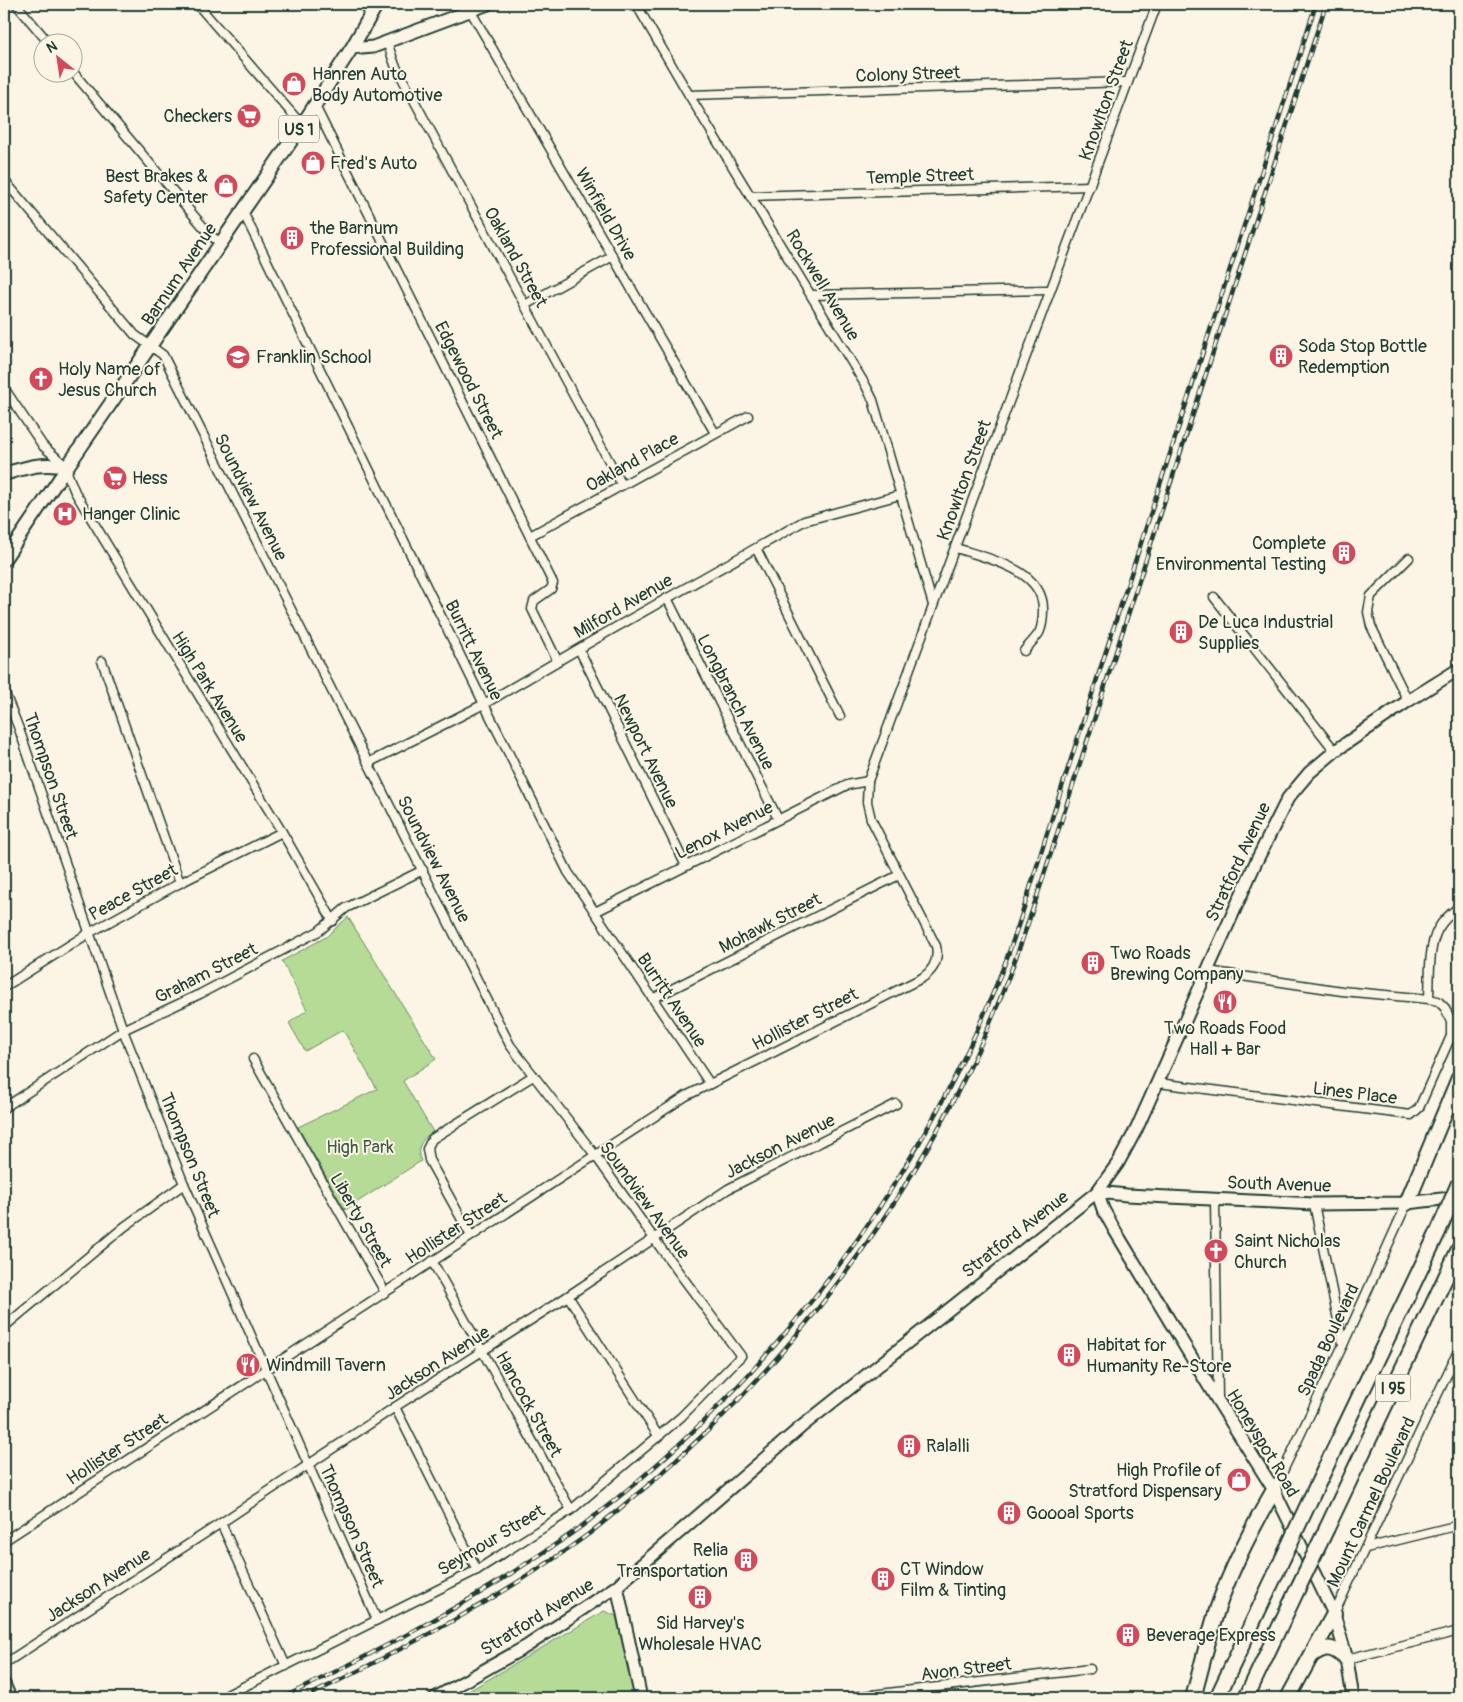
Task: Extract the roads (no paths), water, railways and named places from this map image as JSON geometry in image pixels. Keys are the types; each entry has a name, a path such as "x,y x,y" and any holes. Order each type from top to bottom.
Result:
{"highway":[{"path":"1407,1203 1459,1078"},
{"name":"I 95","path":"1217,1698 1438,1232 1459,1183"},
{"name":"I 95","path":"1246,1698 1459,1249"},
{"path":"1193,1698 1217,1609 1227,1583 1253,1526 1274,1490"},
{"path":"1288,1698 1334,1614"},
{"path":"1312,1654 1320,1649 1329,1648 1337,1651 1347,1659"}],"main road":[{"path":"353,46 366,49 488,4"},
{"name":"Barnum Avenue","path":"4,560 315,106 374,9"},
{"path":"4,474 37,464 67,467"},
{"name":"Stratford Avenue","path":"435,1698 527,1646 617,1586 801,1427 1097,1192 1124,1152 1158,1082 1255,864 1281,810 1296,788 1335,751 1459,669"},
{"name":"South Avenue","path":"1097,1192 1314,1204 1407,1203 1459,1198"},
{"name":"Honeyspot Road","path":"1097,1192 1111,1224 1274,1490 1334,1614 1347,1659 1353,1698"},
{"path":"617,1586 641,1698"},
{"path":"4,1684 10,1698"}],"street":[{"path":"16,4 40,32"},
{"path":"197,4 302,124"},
{"path":"362,4 374,9"},
{"name":"Rockwell Avenue","path":"636,4 750,196 812,295 873,400 933,604"},
{"name":"Knowlton Street","path":"936,962 938,952 934,940 870,814 867,797 868,781 1157,4"},
{"name":"Winfield Drive","path":"470,10 715,433"},
{"name":"Oakland Street","path":"387,42 395,65 622,485"},
{"path":"81,82 211,236 221,243"},
{"name":"Colony Street","path":"689,95 1128,82"},
{"name":"Edgewood Street","path":"315,106 553,585 549,592 534,601 532,609 558,662"},
{"name":"Soundview Avenue","path":"4,180 135,335 163,355 510,1045 595,1155 654,1239 741,1356"},
{"name":"Temple Street","path":"750,196 1090,186"},
{"name":"Burritt Avenue","path":"243,212 568,872 710,1084"},
{"path":"526,305 613,256"},
{"path":"812,295 1050,290"},
{"path":"4,388 43,446 67,467"},
{"name":"Oakland Place","path":"530,536 748,416"},
{"name":"High Park Avenue","path":"67,467 75,492 282,832 333,920"},
{"name":"Milford Avenue","path":"368,763 484,704 804,521 900,495"},
{"path":"756,548 840,716"},
{"path":"956,548 1010,567 1028,578 1035,586 1043,603 1043,617 1038,633 1024,651"},
{"path":"1408,701 1371,626 1368,612 1371,596 1409,558"},
{"path":"1214,597 1335,751"},
{"name":"Longbranch Avenue","path":"667,598 778,819"},
{"name":"Newport Avenue","path":"579,649 686,866"},
{"path":"102,661 180,883"},
{"name":"Thompson Street","path":"4,690 123,1030 184,1184 377,1620"},
{"name":"Lenox Avenue","path":"595,912 847,785 868,781"},
{"name":"Peace Street","path":"4,987 89,933 180,883 282,832"},
{"name":"Graham Street","path":"4,1108 123,1030 200,994 319,932 346,908 423,870"},
{"name":"Mohawk Street","path":"654,998 900,875"},
{"path":"1208,971 1342,991 1429,999 1432,948 1437,930 1448,915 1459,907"},
{"name":"Hollister Street","path":"4,1541 663,1110 710,1084 922,978 932,970 936,962"},
{"name":"Lines Place","path":"1158,1082 1411,1115 1419,1108 1451,1036 1451,1020 1445,1008 1438,1001 1429,999"},
{"name":"Liberty Street","path":"253,1059 385,1292"},
{"path":"471,1236 429,1160 427,1149 432,1139 533,1076"},
{"name":"Jackson Avenue","path":"4,1664 568,1296 728,1189 896,1104"},
{"path":"4,1326 124,1228 184,1184"},
{"path":"1215,1200 1218,1401"},
{"name":"Spada Boulevard","path":"1274,1490 1407,1203"},
{"path":"1314,1204 1343,1344"},
{"name":"Hancock Street","path":"432,1261 570,1510"},
{"path":"568,1296 659,1437"},
{"name":"Mount Carmel Boulevard","path":"1334,1614 1459,1349"},
{"name":"Seymour Street","path":"221,1698 477,1570 570,1510 682,1417 741,1356"},
{"path":"1454,1361 1459,1386"},
{"path":"396,1407 477,1570"},
{"path":"221,1523 286,1666"},
{"path":"1366,1548 1459,1526"},
{"path":"1347,1659 1459,1631"},
{"name":"Avon Street","path":"846,1698 1090,1669"}],"railway":[{"path":"282,1698 407,1635 498,1582 580,1528 655,1466 719,1405 779,1340 835,1271 885,1198 931,1123 971,1044 1005,963 1023,912 1316,4"},
{"path":"304,1698 415,1642 522,1580 590,1533 646,1487 696,1442 789,1344 831,1292 871,1237 908,1181 972,1063 1019,949 1326,4"}],"place":[{"name":"Hanren Auto Body Automotive","path":"294,84"},
{"name":"Checkers","path":"249,116"},
{"name":"Fred's Auto","path":"313,163"},
{"name":"Best Brakes & Safety Center","path":"226,186"},
{"name":"the Barnum Professional Building","path":"292,238"},
{"name":"Soda Stop Bottle Redemption","path":"1281,356"},
{"name":"Franklin School","path":"238,357"},
{"name":"Holy Name of Jesus Church","path":"41,379"},
{"name":"Hess","path":"115,478"},
{"name":"Hanger Clinic","path":"65,514"},
{"name":"Complete Environmental Testing","path":"1344,553"},
{"name":"De Luca Industrial Supplies","path":"1181,632"},
{"name":"Two Roads Brewing Company","path":"1093,963"},
{"name":"Two Roads Food Hall + Bar","path":"1225,1002"},
{"name":"Saint Nicholas Church","path":"1216,1251"},
{"name":"Habitat for Humanity Re-Store","path":"1069,1355"},
{"name":"Windmill Tavern","path":"248,1365"},
{"name":"Ralalli","path":"909,1446"},
{"name":"High Profile of Stratford Dispensary","path":"1239,1480"},
{"name":"Goooal Sports","path":"1009,1513"},
{"name":"Relia Transportation","path":"746,1560"},
{"name":"CT Window Film & Tinting","path":"883,1579"},
{"name":"Sid Harvey's Wholesale HVAC","path":"700,1597"},
{"name":"Beverage Express","path":"1128,1635"}],"park label":[{"name":"High Park","path":"360,1147"}]}
